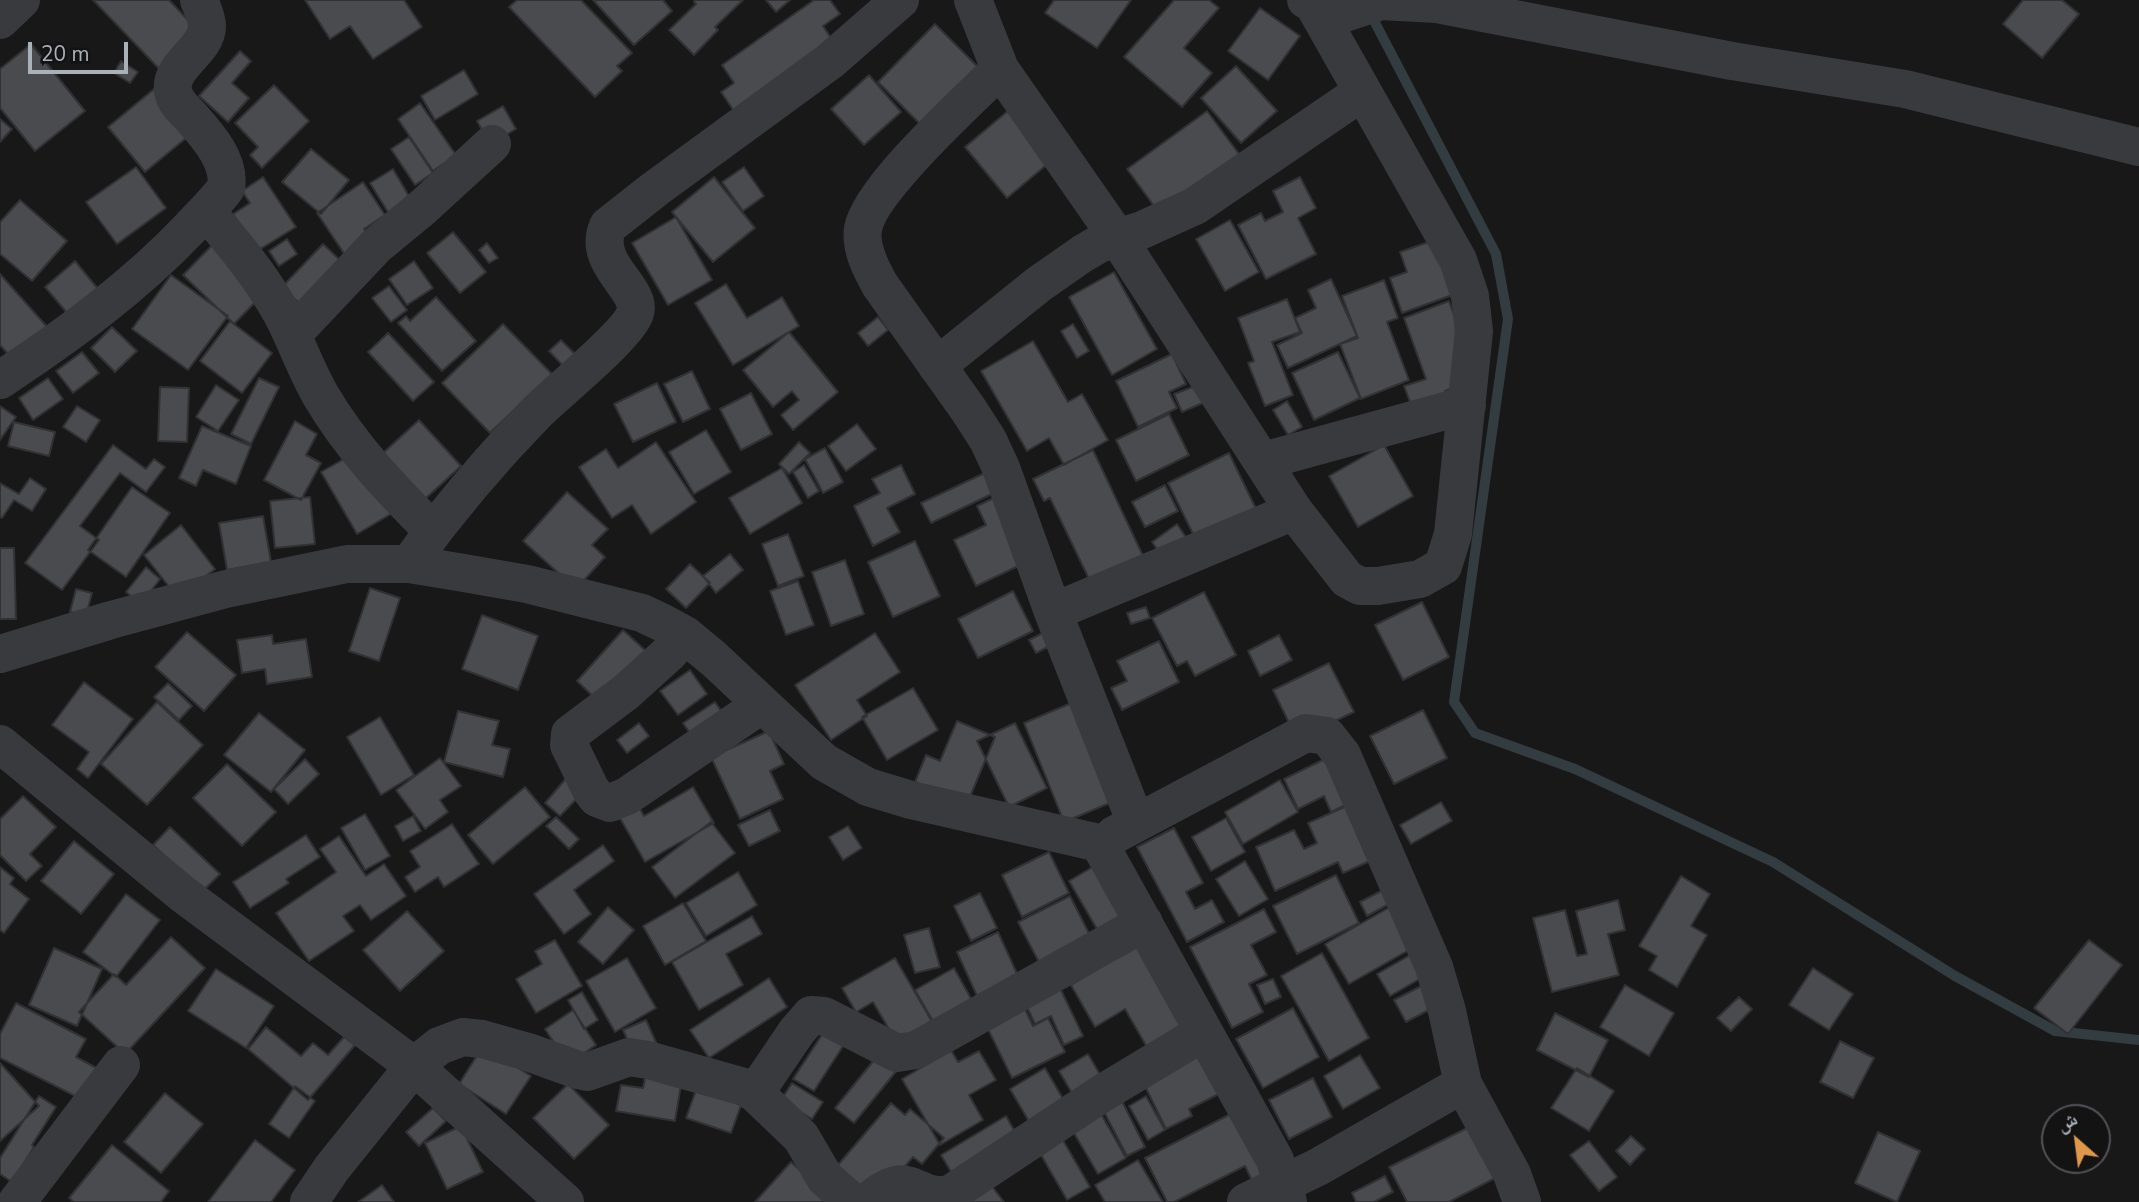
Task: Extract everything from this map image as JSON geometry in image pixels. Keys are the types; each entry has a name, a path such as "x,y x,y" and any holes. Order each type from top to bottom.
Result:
{"street":[{"path":"0,20 21,0"},
{"path":"0,380 71,330 150,268 226,188 226,171 221,159 203,130 177,100 173,84 176,75 205,35 207,26 199,0"},
{"path":"409,564 474,479 538,411 614,340 635,314 636,307 632,297 604,250 604,234 608,226 830,61 900,0"},
{"path":"973,0 1000,69 1117,237 1294,511 1347,579 1360,586 1396,585 1420,579 1443,566 1453,534 1473,349 1470,296 1458,260 1362,92 1321,5 1389,1 1476,6 1732,61 1905,89 2139,147"},
{"path":"1000,69 902,169 874,204 863,229 869,265 880,285 988,440 1002,468 1053,612 1136,823"},
{"path":"936,366 1082,254 1195,206 1362,92"},
{"path":"292,335 377,245 492,144"},
{"path":"206,211 256,272 292,335 321,394 343,429 367,462 433,531"},
{"path":"1263,461 1467,405"},
{"path":"1053,612 1294,511"},
{"path":"0,654 136,613 302,572 347,564 409,564 527,584 642,613 685,635 824,762 868,787 911,800 1099,843 1306,733 1323,734 1338,747 1434,967 1464,1084 1501,1151 1522,1202"},
{"path":"685,635 636,684 570,734 569,745 597,797 610,803 626,796 761,705"},
{"path":"0,744 184,895 414,1066 565,1202"},
{"path":"1099,843 1275,1160 1285,1194"},
{"path":"755,1093 811,1015 824,1016 897,1053 916,1051 1144,923"},
{"path":"868,1202 881,1190 899,1184 931,1196 942,1197 950,1194 1101,1094 1204,1032"},
{"path":"309,1202 332,1168 414,1066 439,1046 463,1037 494,1042 587,1072 629,1058 648,1060 744,1087 755,1093 802,1137 825,1178 852,1202"},
{"path":"17,1202 121,1065"},
{"path":"1246,1202 1285,1194 1464,1084"}],"building":[{"path":"93,0 169,0 206,39 167,77"},
{"path":"305,0 404,0 422,27 373,59 350,26 330,39"},
{"path":"517,0 581,0 632,53 617,66 622,71 595,97 509,7"},
{"path":"593,0 663,0 672,11 634,45"},
{"path":"695,0 743,0 715,27 718,30 694,55 669,30 696,4"},
{"path":"766,0 790,0 776,12"},
{"path":"814,0 830,0 840,14 823,26 835,44 736,114 721,92 734,83 722,65"},
{"path":"1054,0 1131,0 1097,48 1045,13"},
{"path":"1174,0 1209,0 1219,8 1184,48 1212,73 1182,107 1124,57"},
{"path":"2023,0 2062,0 2079,14 2042,58 2003,24"},
{"path":"1260,8 1300,36 1268,80 1228,51"},
{"path":"935,24 981,70 923,127 878,82"},
{"path":"31,44 85,111 35,151 0,108 0,69"},
{"path":"240,51 251,61 232,83 249,98 228,122 199,96"},
{"path":"121,61 138,72 130,83 114,73"},
{"path":"1236,66 1277,111 1241,143 1201,98"},
{"path":"464,70 478,94 435,120 421,96"},
{"path":"869,75 901,112 864,145 831,109"},
{"path":"274,85 309,121 262,168 250,155 258,147 235,123"},
{"path":"154,89 191,134 145,172 108,127"},
{"path":"420,103 456,155 433,171 398,119"},
{"path":"503,106 516,129 490,144 477,121"},
{"path":"1009,110 1051,161 1007,198 965,147"},
{"path":"1207,111 1245,162 1165,221 1127,169"},
{"path":"0,119 12,129 0,142"},
{"path":"409,137 433,173 415,185 391,149"},
{"path":"311,149 349,180 321,214 282,182"},
{"path":"136,167 166,208 117,244 86,202"},
{"path":"744,167 764,196 743,211 722,182"},
{"path":"393,169 413,203 391,217 370,183"},
{"path":"263,177 296,227 257,251 233,214 250,203 242,191"},
{"path":"714,177 755,228 713,262 672,212"},
{"path":"1300,177 1316,208 1298,218 1316,254 1266,279 1238,225 1261,213 1265,221 1283,212 1273,191"},
{"path":"363,182 385,215 364,229 374,243 349,261 317,213"},
{"path":"20,200 67,241 32,281 0,254 0,222"},
{"path":"676,217 712,280 668,305 632,243"},
{"path":"1230,220 1259,272 1225,291 1196,239"},
{"path":"453,232 486,272 460,293 427,253"},
{"path":"220,237 264,293 234,324 183,275"},
{"path":"1440,238 1458,293 1402,313 1390,278 1407,272 1400,252"},
{"path":"287,239 297,254 279,266 269,251"},
{"path":"487,243 498,258 489,263 479,250"},
{"path":"323,244 342,262 301,305 282,287"},
{"path":"75,261 109,302 79,327 45,287"},
{"path":"414,261 433,288 407,305 389,279"},
{"path":"1114,272 1157,349 1112,375 1069,297"},
{"path":"0,274 58,339 22,370 0,345"},
{"path":"171,275 228,316 188,370 132,329"},
{"path":"1331,279 1357,336 1288,368 1277,345 1302,333 1295,318 1316,308 1308,290"},
{"path":"1384,280 1398,318 1387,322 1409,380 1361,399 1340,344 1358,338 1342,296"},
{"path":"726,284 747,318 782,297 799,326 733,365 695,303"},
{"path":"389,286 407,310 391,322 372,298"},
{"path":"436,297 476,341 442,371 398,323 406,316 410,321"},
{"path":"1287,299 1300,332 1272,342 1293,395 1265,406 1248,363 1254,361 1238,318"},
{"path":"1449,301 1477,379 1445,391 1449,403 1415,415 1404,386 1426,379 1404,318"},
{"path":"878,317 888,330 868,346 858,333"},
{"path":"230,321 272,353 242,393 200,361"},
{"path":"503,324 552,374 490,433 442,383"},
{"path":"1073,324 1089,351 1077,358 1061,331"},
{"path":"112,327 137,351 115,372 91,348"},
{"path":"789,332 838,392 793,430 781,415 799,400 792,391 773,407 743,370"},
{"path":"388,333 434,382 413,401 368,352"},
{"path":"561,340 581,360 569,372 549,351"},
{"path":"1033,341 1068,402 1082,394 1108,440 1064,465 1049,438 1027,451 981,371"},
{"path":"82,352 99,373 73,393 56,371"},
{"path":"1338,352 1360,398 1314,420 1292,373"},
{"path":"1172,354 1186,384 1169,392 1177,408 1138,427 1116,381"},
{"path":"692,371 710,409 683,422 664,384"},
{"path":"48,378 63,399 33,420 19,398"},
{"path":"259,378 279,387 251,444 231,434"},
{"path":"657,383 676,422 633,442 614,404"},
{"path":"216,385 239,400 218,431 196,417"},
{"path":"1198,385 1205,402 1182,412 1174,394"},
{"path":"160,387 189,388 187,442 158,441"},
{"path":"751,393 772,434 741,450 720,409"},
{"path":"1287,401 1302,427 1288,435 1273,410"},
{"path":"0,406 16,417 0,440"},
{"path":"77,406 100,420 86,442 63,427"},
{"path":"1169,414 1189,455 1136,481 1116,440"},
{"path":"419,420 461,466 425,499 383,453"},
{"path":"295,421 317,434 306,455 321,463 301,500 264,480"},
{"path":"14,422 55,432 49,456 8,446"},
{"path":"857,424 876,449 846,471 828,446"},
{"path":"202,426 251,446 236,484 203,470 196,486 179,478"},
{"path":"706,430 731,472 694,494 669,452"},
{"path":"656,442 696,502 651,534 632,505 612,518 579,467 606,449 618,468"},
{"path":"799,442 810,453 789,474 779,464"},
{"path":"113,445 146,469 154,459 165,467 146,492 120,473 80,526 99,540 62,590 25,563"},
{"path":"1384,445 1413,496 1358,527 1329,476"},
{"path":"365,447 401,508 357,534 321,472"},
{"path":"825,448 843,482 823,493 805,459"},
{"path":"1093,450 1144,558 1091,583 1050,498 1044,501 1033,479"},
{"path":"1229,453 1259,515 1198,544 1168,483"},
{"path":"804,465 819,491 808,498 793,472"},
{"path":"901,465 915,494 887,508 900,532 873,546 854,506 880,493 872,479"},
{"path":"782,468 802,503 750,534 729,498"},
{"path":"989,471 998,491 931,523 921,503"},
{"path":"30,478 46,489 32,511 14,500 2,518 0,517 0,483 19,494"},
{"path":"1165,485 1178,511 1145,527 1132,502"},
{"path":"132,487 170,513 126,577 88,550"},
{"path":"567,492 608,529 592,545 605,557 576,589 523,541"},
{"path":"1000,495 1031,560 976,586 954,540 986,525 977,506"},
{"path":"310,497 315,544 275,548 270,501"},
{"path":"263,516 271,562 227,570 219,523"},
{"path":"1177,524 1190,543 1165,561 1152,542"},
{"path":"181,525 215,569 178,598 144,555"},
{"path":"788,534 804,576 778,586 762,544"},
{"path":"915,541 940,596 893,617 868,562"},
{"path":"0,548 14,548 16,619 0,619"},
{"path":"730,554 743,570 716,593 703,576"},
{"path":"845,560 864,614 831,626 812,572"},
{"path":"690,564 710,583 686,608 666,589"},
{"path":"146,567 160,579 141,604 126,592"},
{"path":"798,581 814,625 786,635 770,591"},
{"path":"370,588 400,598 379,661 349,651"},
{"path":"76,589 92,593 86,616 70,612"},
{"path":"1013,591 1033,631 978,658 958,619"},
{"path":"1204,592 1236,655 1195,676 1187,661 1177,666 1152,618"},
{"path":"1422,602 1449,657 1403,680 1375,625"},
{"path":"1146,607 1150,618 1131,624 1127,613"},
{"path":"482,615 538,636 518,690 462,669"},
{"path":"1053,628 1059,641 1036,653 1029,640"},
{"path":"623,630 659,663 599,702 577,681"},
{"path":"187,632 236,675 204,711 155,667"},
{"path":"875,633 900,672 857,700 867,716 831,740 795,685"},
{"path":"272,635 273,644 306,639 312,677 267,684 265,669 242,673 237,640"},
{"path":"1279,635 1292,660 1260,676 1248,651"},
{"path":"1159,641 1179,682 1122,710 1111,688 1127,681 1117,661"},
{"path":"1329,663 1354,712 1297,739 1273,690"},
{"path":"690,670 707,694 678,715 660,691"},
{"path":"84,682 133,719 88,778 77,769 89,752 52,725"},
{"path":"168,683 192,706 179,720 154,697"},
{"path":"913,688 938,730 887,760 862,717"},
{"path":"1081,699 1122,798 1064,822 1024,723"},
{"path":"157,702 203,745 147,805 101,764"},
{"path":"715,702 732,727 700,748 683,723"},
{"path":"1423,710 1447,758 1394,784 1370,736"},
{"path":"458,711 499,721 492,745 510,749 503,777 444,762"},
{"path":"259,713 305,750 271,792 224,755"},
{"path":"380,717 414,775 381,795 347,737"},
{"path":"957,721 995,737 967,804 915,782 926,755 940,761"},
{"path":"639,723 649,736 627,753 617,740"},
{"path":"1015,723 1047,788 1009,807 977,741"},
{"path":"769,731 784,764 770,771 783,799 740,819 711,757"},
{"path":"1335,754 1356,800 1331,812 1324,796 1298,809 1284,779"},
{"path":"440,758 461,786 440,800 448,812 425,829 396,790"},
{"path":"305,759 319,774 288,804 274,789"},
{"path":"227,764 276,812 242,846 193,798"},
{"path":"569,775 585,790 560,816 545,803"},
{"path":"1280,780 1298,812 1243,844 1225,812"},
{"path":"525,787 550,817 493,864 468,835"},
{"path":"693,787 714,823 645,862 620,818 639,807 644,816"},
{"path":"23,796 56,827 30,854 42,866 26,881 0,855 0,819"},
{"path":"1356,802 1381,856 1343,873 1338,862 1275,891 1256,847 1294,830 1304,849 1317,843 1308,823"},
{"path":"1441,802 1452,821 1411,844 1400,825"},
{"path":"770,810 780,831 749,846 738,825"},
{"path":"365,814 390,856 365,870 341,828"},
{"path":"413,816 421,831 403,841 395,826"},
{"path":"556,817 579,839 569,849 546,826"},
{"path":"1226,818 1245,852 1211,871 1192,837"},
{"path":"711,822 735,853 675,898 652,867"},
{"path":"452,824 479,864 444,887 438,877 415,892 405,877 420,867 410,851"},
{"path":"848,826 862,848 843,860 829,837"},
{"path":"170,827 220,874 203,891 153,845"},
{"path":"1174,828 1203,883 1186,892 1195,909 1212,900 1224,922 1187,942 1137,847"},
{"path":"306,835 320,857 286,879 289,883 250,908 233,882"},
{"path":"339,836 366,876 384,864 406,896 371,920 360,905 343,916 354,931 309,961 276,913 336,872 320,849"},
{"path":"74,841 114,874 81,914 41,881"},
{"path":"603,845 614,861 574,890 591,914 564,934 534,894"},
{"path":"1049,852 1069,893 1022,917 1002,875"},
{"path":"1245,861 1268,899 1239,916 1216,879"},
{"path":"1101,862 1133,917 1101,936 1069,881"},
{"path":"0,867 14,878 10,884 29,899 4,933 0,930"},
{"path":"738,872 757,905 706,936 686,903"},
{"path":"1336,875 1359,923 1297,954 1273,906"},
{"path":"1681,876 1710,894 1691,926 1707,935 1677,987 1649,970 1657,956 1639,946"},
{"path":"1383,890 1389,904 1367,916 1360,902"},
{"path":"980,893 997,928 971,941 954,906"},
{"path":"126,894 160,920 116,977 83,952"},
{"path":"1070,896 1102,959 1040,964 1018,922"},
{"path":"1618,900 1625,930 1608,934 1619,975 1552,992 1533,918 1565,910 1577,956 1587,954 1576,911"},
{"path":"683,903 706,941 665,965 643,926"},
{"path":"608,907 634,930 603,964 578,942"},
{"path":"1390,907 1409,950 1349,984 1325,944"},
{"path":"1264,909 1276,932 1251,945 1267,975 1249,984 1263,1012 1232,1028 1190,947"},
{"path":"407,911 444,951 400,991 363,950"},
{"path":"752,916 762,934 726,954 743,985 699,1010 672,962"},
{"path":"929,928 940,967 915,973 904,935"},
{"path":"998,932 1030,1002 1060,988 1083,1036 1064,1045 1051,1016 1035,1024 1026,1005 989,1022 957,952"},
{"path":"171,937 205,968 125,1054 79,1012 114,974 126,985"},
{"path":"555,940 582,986 536,1013 516,979 542,964 535,951"},
{"path":"2089,940 2122,965 2068,1034 2034,1008"},
{"path":"1145,941 1200,1035 1155,1061 1125,1009 1095,1027 1071,985"},
{"path":"54,948 102,969 77,1026 29,1005"},
{"path":"1417,951 1430,973 1390,996 1377,974"},
{"path":"1322,953 1369,1038 1329,1061 1281,976"},
{"path":"627,958 656,1008 615,1032 586,981"},
{"path":"895,958 938,1032 903,1053 873,1002 856,1012 842,988"},
{"path":"954,968 984,1022 946,1044 915,990"},
{"path":"1813,968 1853,994 1829,1030 1789,1005"},
{"path":"216,969 274,1006 246,1048 188,1011"},
{"path":"769,978 787,1007 709,1058 690,1030"},
{"path":"1273,979 1281,997 1265,1004 1257,985"},
{"path":"1433,980 1444,1002 1406,1022 1394,1000"},
{"path":"1625,985 1674,1013 1649,1056 1600,1027"},
{"path":"582,992 598,1020 584,1029 568,1000"},
{"path":"1739,997 1752,1009 1731,1031 1717,1018"},
{"path":"16,1003 86,1039 76,1057 104,1072 89,1103 0,1058 0,1034"},
{"path":"1293,1008 1319,1057 1263,1088 1236,1039"},
{"path":"1025,1009 1033,1026 1048,1018 1065,1052 1012,1078 987,1027"},
{"path":"573,1010 596,1045 568,1064 545,1029"},
{"path":"1555,1013 1608,1040 1589,1077 1537,1050"},
{"path":"646,1020 659,1049 636,1059 623,1030"},
{"path":"266,1027 301,1056 313,1043 328,1055 344,1037 355,1045 308,1100 248,1049"},
{"path":"827,1027 847,1040 814,1091 793,1079"},
{"path":"1840,1041 1874,1058 1853,1098 1820,1082"},
{"path":"483,1046 531,1076 506,1114 459,1084"},
{"path":"951,1050 958,1062 979,1051 996,1080 969,1095 983,1120 940,1145 902,1079"},
{"path":"1206,1051 1225,1091 1189,1109 1192,1116 1166,1129 1143,1082"},
{"path":"879,1054 898,1069 854,1123 835,1108"},
{"path":"1088,1054 1112,1095 1083,1112 1059,1071"},
{"path":"1360,1055 1380,1088 1343,1109 1324,1076"},
{"path":"0,1063 39,1106 0,1141"},
{"path":"1045,1068 1072,1114 1037,1135 1010,1089"},
{"path":"1577,1068 1614,1091 1589,1131 1551,1108"},
{"path":"646,1073 682,1079 675,1121 616,1111 621,1085 643,1088"},
{"path":"1313,1078 1332,1117 1289,1139 1269,1100"},
{"path":"699,1082 744,1097 731,1133 686,1118"},
{"path":"792,1083 823,1102 812,1119 781,1100"},
{"path":"568,1084 609,1125 574,1159 533,1118"},
{"path":"295,1086 315,1101 289,1138 269,1124"},
{"path":"165,1093 203,1124 161,1173 124,1142"},
{"path":"39,1096 56,1107 12,1182 0,1174 0,1158"},
{"path":"1146,1096 1165,1130 1148,1140 1129,1106"},
{"path":"1121,1099 1145,1147 1127,1156 1102,1108"},
{"path":"891,1103 905,1115 910,1109 944,1138 922,1164 913,1157 877,1199 837,1166"},
{"path":"1244,1107 1280,1177 1256,1189 1245,1166 1174,1202 1167,1202 1145,1158"},
{"path":"433,1108 446,1121 419,1146 406,1132"},
{"path":"1100,1112 1126,1158 1098,1174 1071,1128"},
{"path":"1006,1116 1026,1151 962,1190 941,1155"},
{"path":"1473,1125 1499,1176 1449,1202 1407,1202 1389,1167"},
{"path":"461,1126 483,1172 447,1189 425,1143"},
{"path":"1878,1132 1920,1151 1897,1202 1855,1183"},
{"path":"1060,1135 1090,1187 1067,1200 1037,1148"},
{"path":"1631,1136 1645,1149 1630,1165 1616,1151"},
{"path":"255,1140 295,1170 271,1202 208,1202"},
{"path":"1589,1141 1617,1177 1599,1191 1570,1155"},
{"path":"112,1145 169,1191 161,1202 74,1202 69,1198"},
{"path":"1138,1160 1163,1202 1105,1202 1095,1185"},
{"path":"791,1162 835,1202 755,1202"},
{"path":"1385,1176 1393,1192 1374,1202 1356,1202 1352,1193"},
{"path":"382,1185 394,1202 358,1202"},
{"path":"991,1185 1004,1202 969,1202"}],"waterway":[{"path":"1370,13 1496,254 1508,319 1454,702 1475,733 1575,769 1773,862 1955,976 2055,1031 2139,1040"}]}
